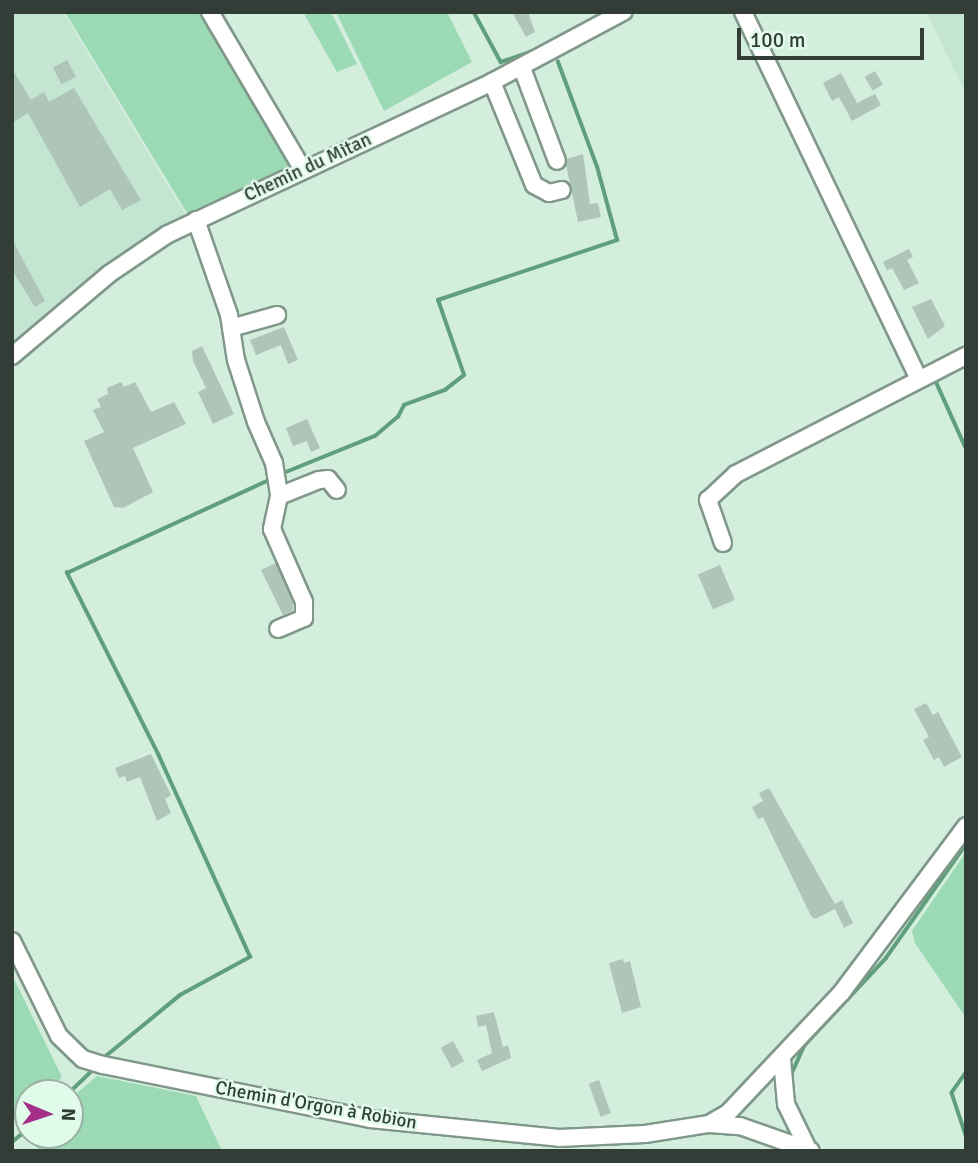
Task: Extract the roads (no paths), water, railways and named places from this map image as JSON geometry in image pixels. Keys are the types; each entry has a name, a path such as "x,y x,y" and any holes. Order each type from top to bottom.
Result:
{"street":[{"path":"210,12 303,170"},
{"name":"Chemin du Mitan","path":"12,356 108,274 196,220 522,68 623,12"},
{"path":"743,12 918,378"},
{"path":"522,68 558,161"},
{"path":"492,82 534,186 549,193 562,190"},
{"path":"196,220 231,328 236,360 271,442 279,496 272,529 304,610 304,618 278,629"},
{"path":"231,328 277,315"},
{"path":"723,543 708,500 736,474 918,378 966,356"},
{"path":"279,496 328,479 337,490"},
{"path":"709,1124 728,1113 782,1059 842,992 966,826"},
{"name":"Chemin d'Orgon à Robion","path":"12,941 59,1036 83,1059 103,1065 370,1119 559,1138 623,1136 709,1124 740,1126 810,1150"},
{"path":"782,1059 786,1104 810,1150"}],"waterway":[{"path":"474,12 501,62 538,49"},
{"path":"281,474 375,436 398,417 404,405 445,390 464,375 438,300 617,240 597,167 558,62"},
{"path":"955,370 966,365"},
{"path":"935,379 966,448"},
{"path":"101,1060 180,995 250,957 159,756 67,573 271,479"},
{"path":"792,1073 804,1046 886,958 966,844"},
{"path":"84,1079 94,1069"},
{"path":"966,1073 952,1093 966,1135"}]}
